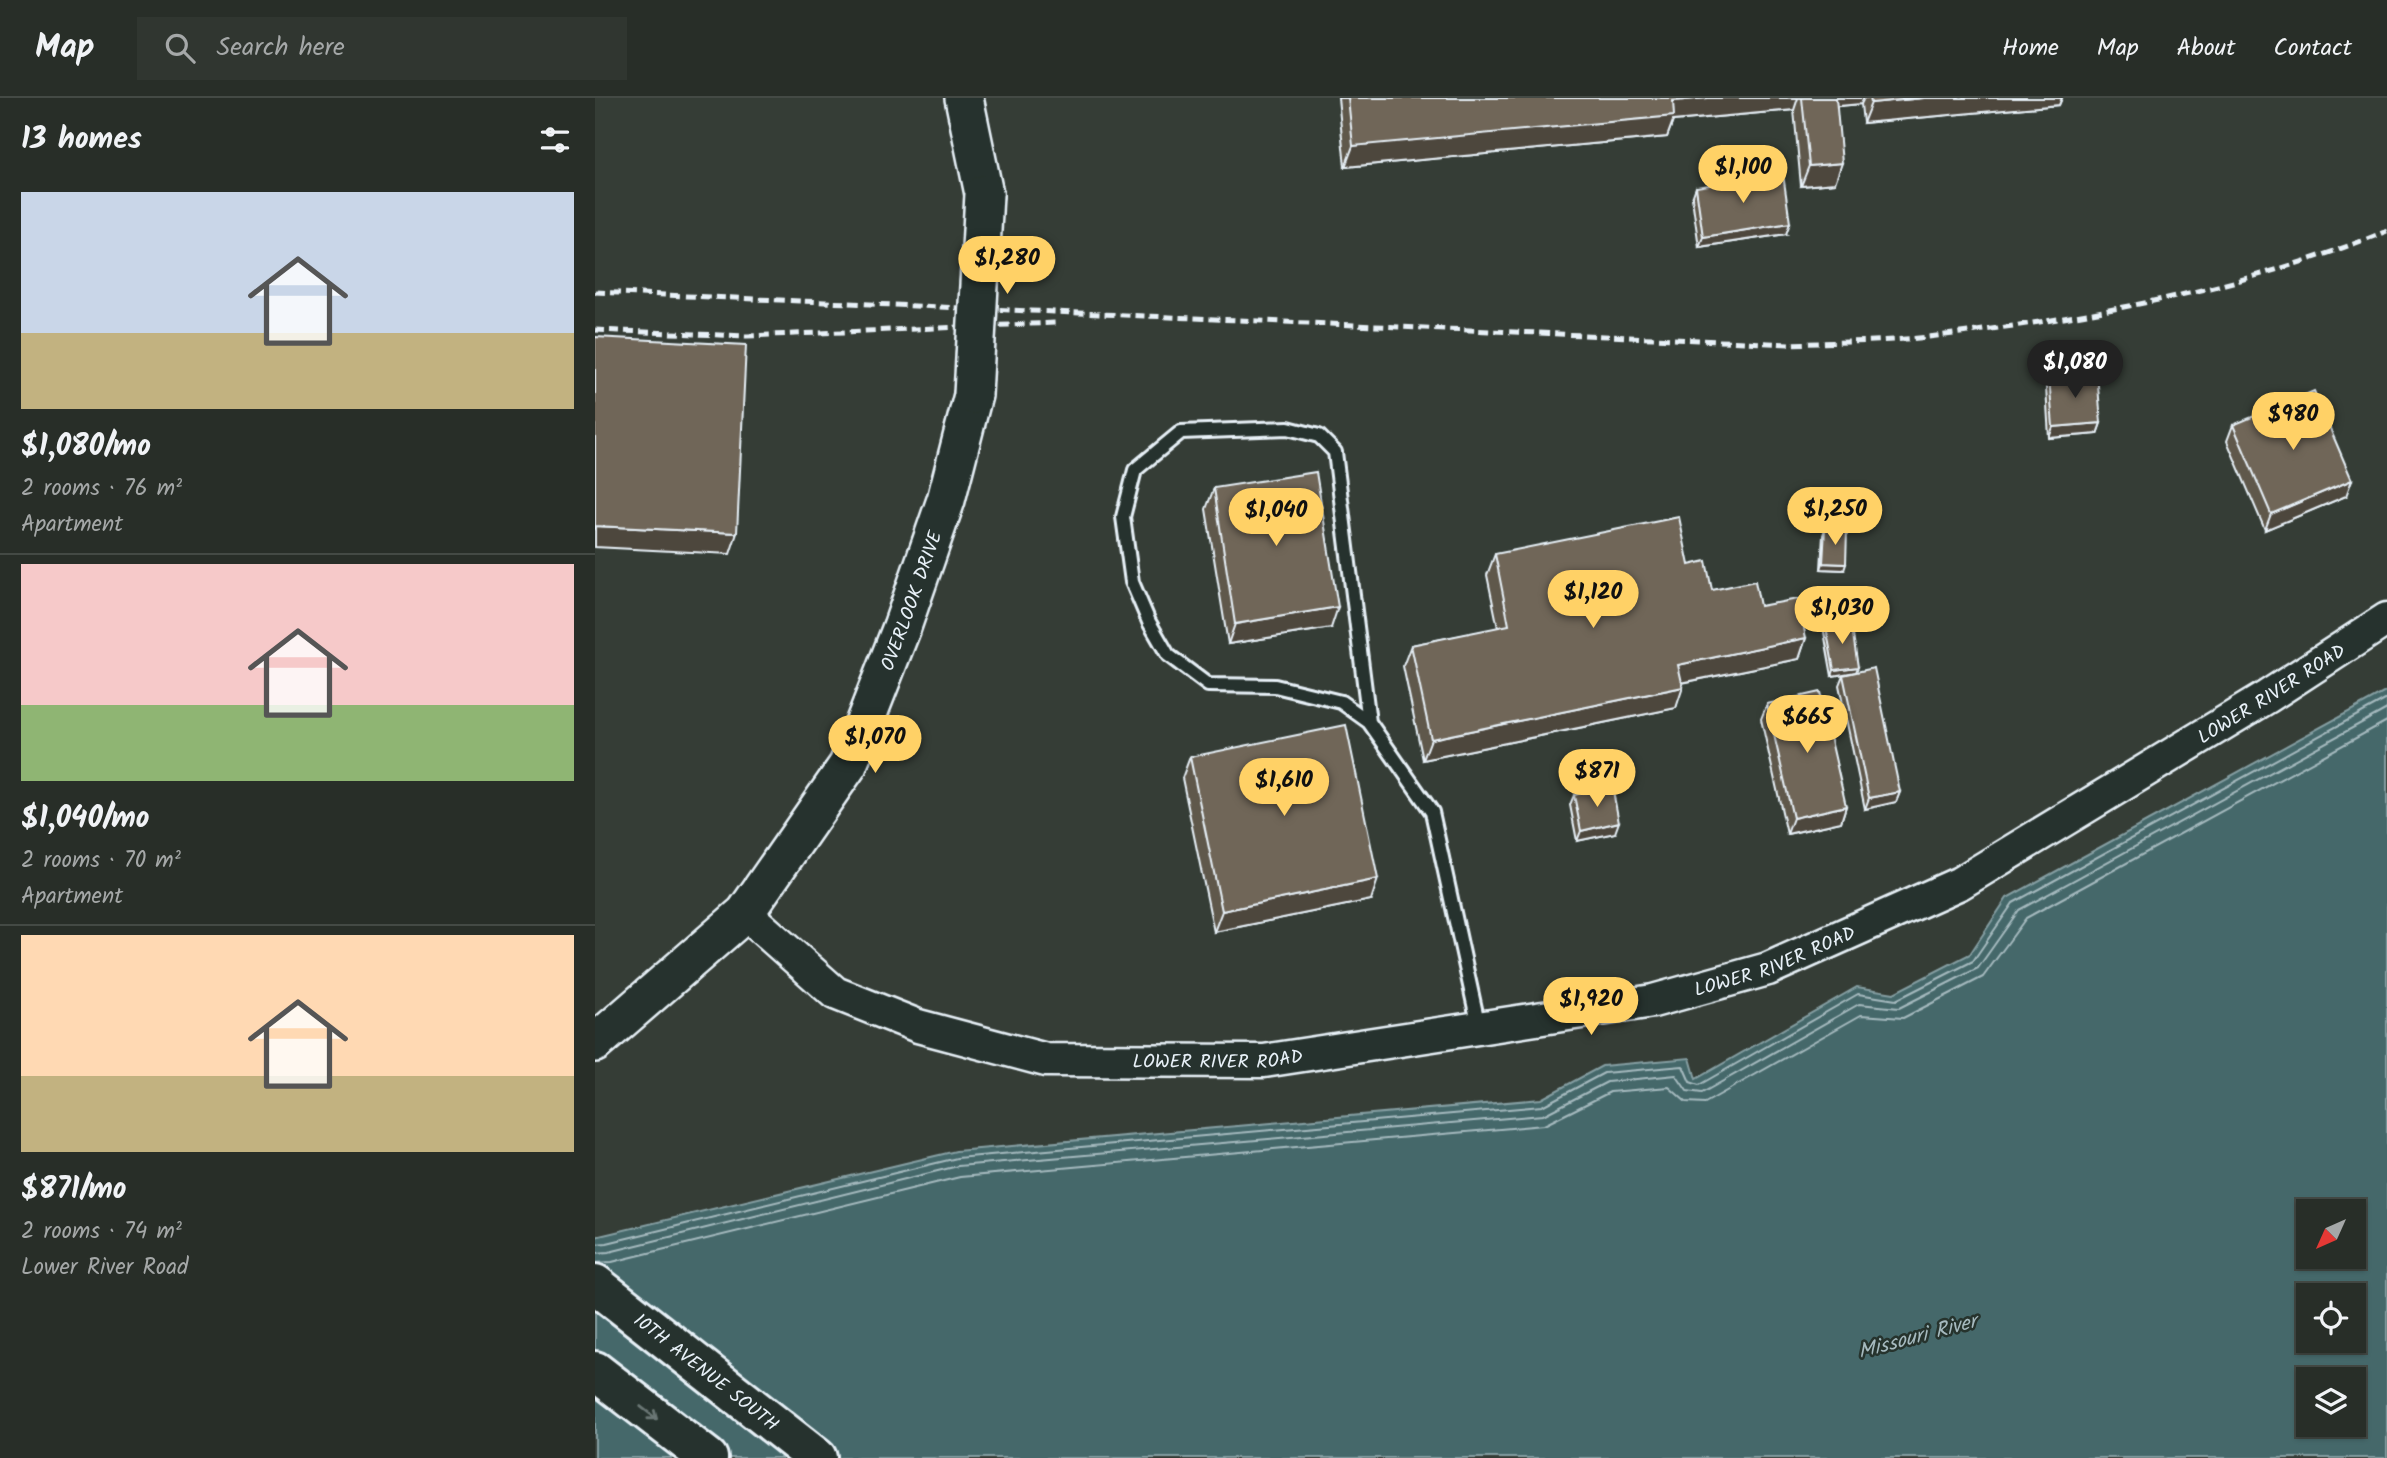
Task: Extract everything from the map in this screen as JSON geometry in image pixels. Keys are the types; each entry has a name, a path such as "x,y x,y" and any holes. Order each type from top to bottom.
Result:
{"highway":[{"name":"10TH AVENUE SOUTH","path":"595,1284 817,1458"},
{"path":"595,1371 708,1458"}],"main road":[{"name":"OVERLOOK DRIVE","path":"595,1043 745,913 848,765 902,627 946,500 973,394 983,194 964,98"}],"street":[{"name":"LOWER RIVER ROAD","path":"745,913 835,993 918,1026 1046,1060 1263,1061 1653,1000 1767,969 1960,883 2267,696 2387,619"}],"lane":[{"path":"1370,722 1335,452 1319,436 1289,428 1181,432 1135,470 1123,517 1132,582 1149,622 1168,655 1208,685 1275,686 1341,702 1370,722 1433,813 1479,1027"}],"water":[{"name":"Missouri River","path":"2387,691 2387,1458 595,1458 595,1237 956,1151 1541,1099 1602,1066 1690,1058 1696,1079 1857,987 1894,993 1970,954 2007,898"}],"building":[{"path":"1348,98 1708,98 1673,101 1674,116 1353,146"},
{"path":"1802,98 1836,98 1842,163 1809,166"},
{"path":"1870,98 1924,98 1871,103"},
{"path":"1783,174 1790,223 1703,237 1696,187"},
{"path":"595,337 746,345 737,533 595,526"},
{"path":"2097,373 2101,423 2053,427 2049,376"},
{"path":"2314,391 2352,480 2271,514 2233,425"},
{"path":"1316,472 1338,607 1235,624 1214,488"},
{"path":"1679,517 1689,565 1706,561 1712,590 1755,581 1760,606 1798,599 1806,638 1678,665 1683,687 1431,739 1411,645 1509,625 1495,554"},
{"path":"1825,529 1847,530 1846,564 1823,563"},
{"path":"1851,622 1858,667 1834,670 1826,627"},
{"path":"1874,668 1900,792 1869,798 1843,675"},
{"path":"1820,692 1846,806 1793,818 1767,704"},
{"path":"1346,725 1378,879 1222,911 1190,757"},
{"path":"1612,786 1619,822 1581,831 1574,795"}],"railway":[{"path":"595,292 1790,344 1928,337 2103,311 2218,286 2275,270 2387,231"},
{"path":"595,330 747,336 1056,323"}]}
